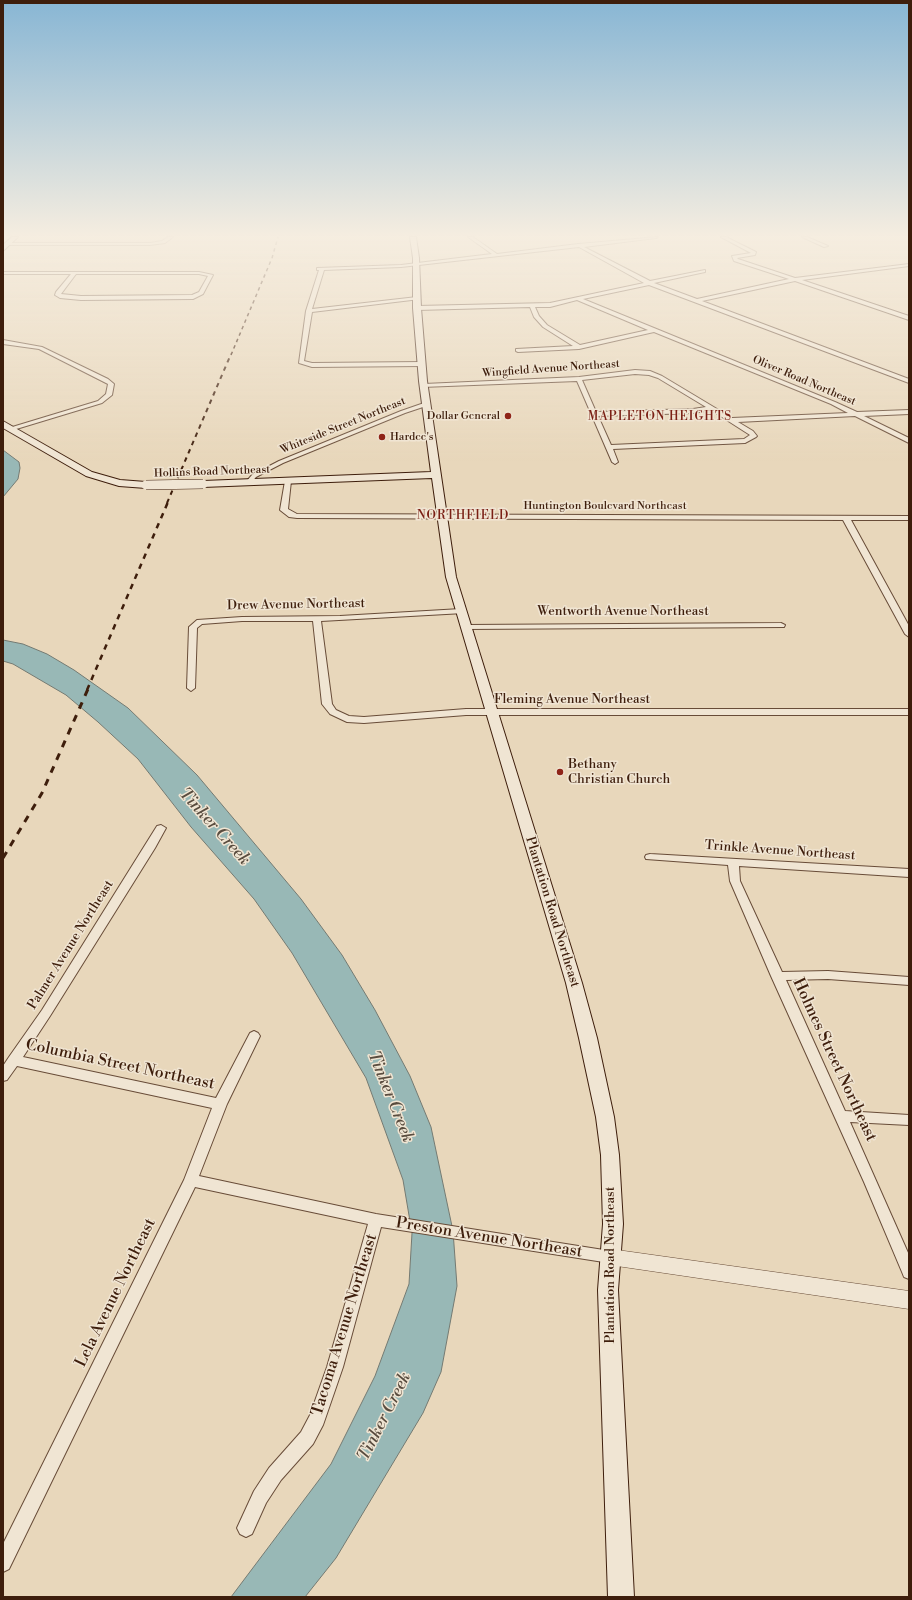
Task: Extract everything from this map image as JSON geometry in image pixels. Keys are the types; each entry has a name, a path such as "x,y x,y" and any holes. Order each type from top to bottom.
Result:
{"main road":[{"name":"Plantation Road Northeast","path":"417,312 424,386 452,577 572,976 596,1070 605,1117 610,1155 613,1224 608,1298 621,1597"},
{"name":"Hollins Road Northeast","path":"7,426 78,468 96,477 119,483 146,485 248,483 437,475"}],"street":[{"path":"309,312 306,338 301,361 307,365 422,364"},
{"path":"535,312 545,326 579,347"},
{"name":"Oliver Road Northeast","path":"609,312 857,414 909,441"},
{"path":"725,312 909,381"},
{"path":"890,312 909,318"},
{"path":"518,350 579,347 654,330"},
{"path":"3,342 40,348 108,381 111,386 108,398 90,405 7,426"},
{"name":"Wingfield Avenue Northeast","path":"424,386 579,379 635,372 650,373 660,377 713,408 751,432 754,436 745,441 609,447"},
{"path":"579,379 616,462"},
{"name":"Whiteside Street Northeast","path":"248,483 254,476 281,462 402,412 427,404"},
{"path":"594,414 693,411 713,408"},
{"path":"731,420 909,412"},
{"name":"Huntington Boulevard Northeast","path":"288,481 283,508 286,513 292,515 443,518 909,518"},
{"path":"846,518 909,634"},
{"name":"Drew Avenue Northeast","path":"192,688 193,627 208,621 317,618 461,611"},
{"name":"Fleming Avenue Northeast","path":"317,618 327,704 329,709 339,716 347,718 364,720 433,714 492,712 909,712"},
{"name":"Wentworth Avenue Northeast","path":"466,627 780,625"},
{"name":"Palmer Avenue Northeast","path":"3,1076 50,1006 150,848 161,828"},
{"name":"Trinkle Avenue Northeast","path":"650,857 909,873"},
{"name":"Holmes Street Northeast","path":"733,862 735,881 841,1116 909,1272"},
{"path":"777,976 828,975 909,981"},
{"name":"Lela Avenue Northeast","path":"3,1563 191,1180 220,1104 254,1036"},
{"name":"Columbia Street Northeast","path":"13,1060 220,1104"},
{"path":"841,1116 909,1120"},
{"name":"Preston Avenue Northeast","path":"191,1180 376,1220 509,1242 909,1300"},
{"name":"Tacoma Avenue Northeast","path":"246,1528 260,1497 275,1474 307,1438 317,1419 335,1367 376,1220"}],"water":[{"path":"3,450 19,462 20,468 18,479 3,497"},
{"name":"Tinker Creek","path":"3,640 23,644 47,654 74,670 128,708 197,775 301,899 342,955 375,1010 410,1076 431,1127 453,1231 457,1286 441,1372 423,1413 336,1558 305,1597 231,1597 331,1464 375,1376 409,1284 412,1233 403,1180 366,1078 292,953 254,899 191,827 138,759 66,695 13,664 3,661"}],"railway":[{"path":"231,355 249,312"},
{"path":"167,503 231,354"},
{"path":"87,690 168,502"},
{"path":"3,858 42,793 88,689"}],"place":[{"name":"Dollar General","path":"508,416"},
{"name":"Hardee's","path":"382,437"},
{"name":"Bethany Christian Church","path":"560,772"}],"district":[{"name":"MAPLETON HEIGHTS","path":"660,417"},
{"name":"NORTHFIELD","path":"463,516"}]}
